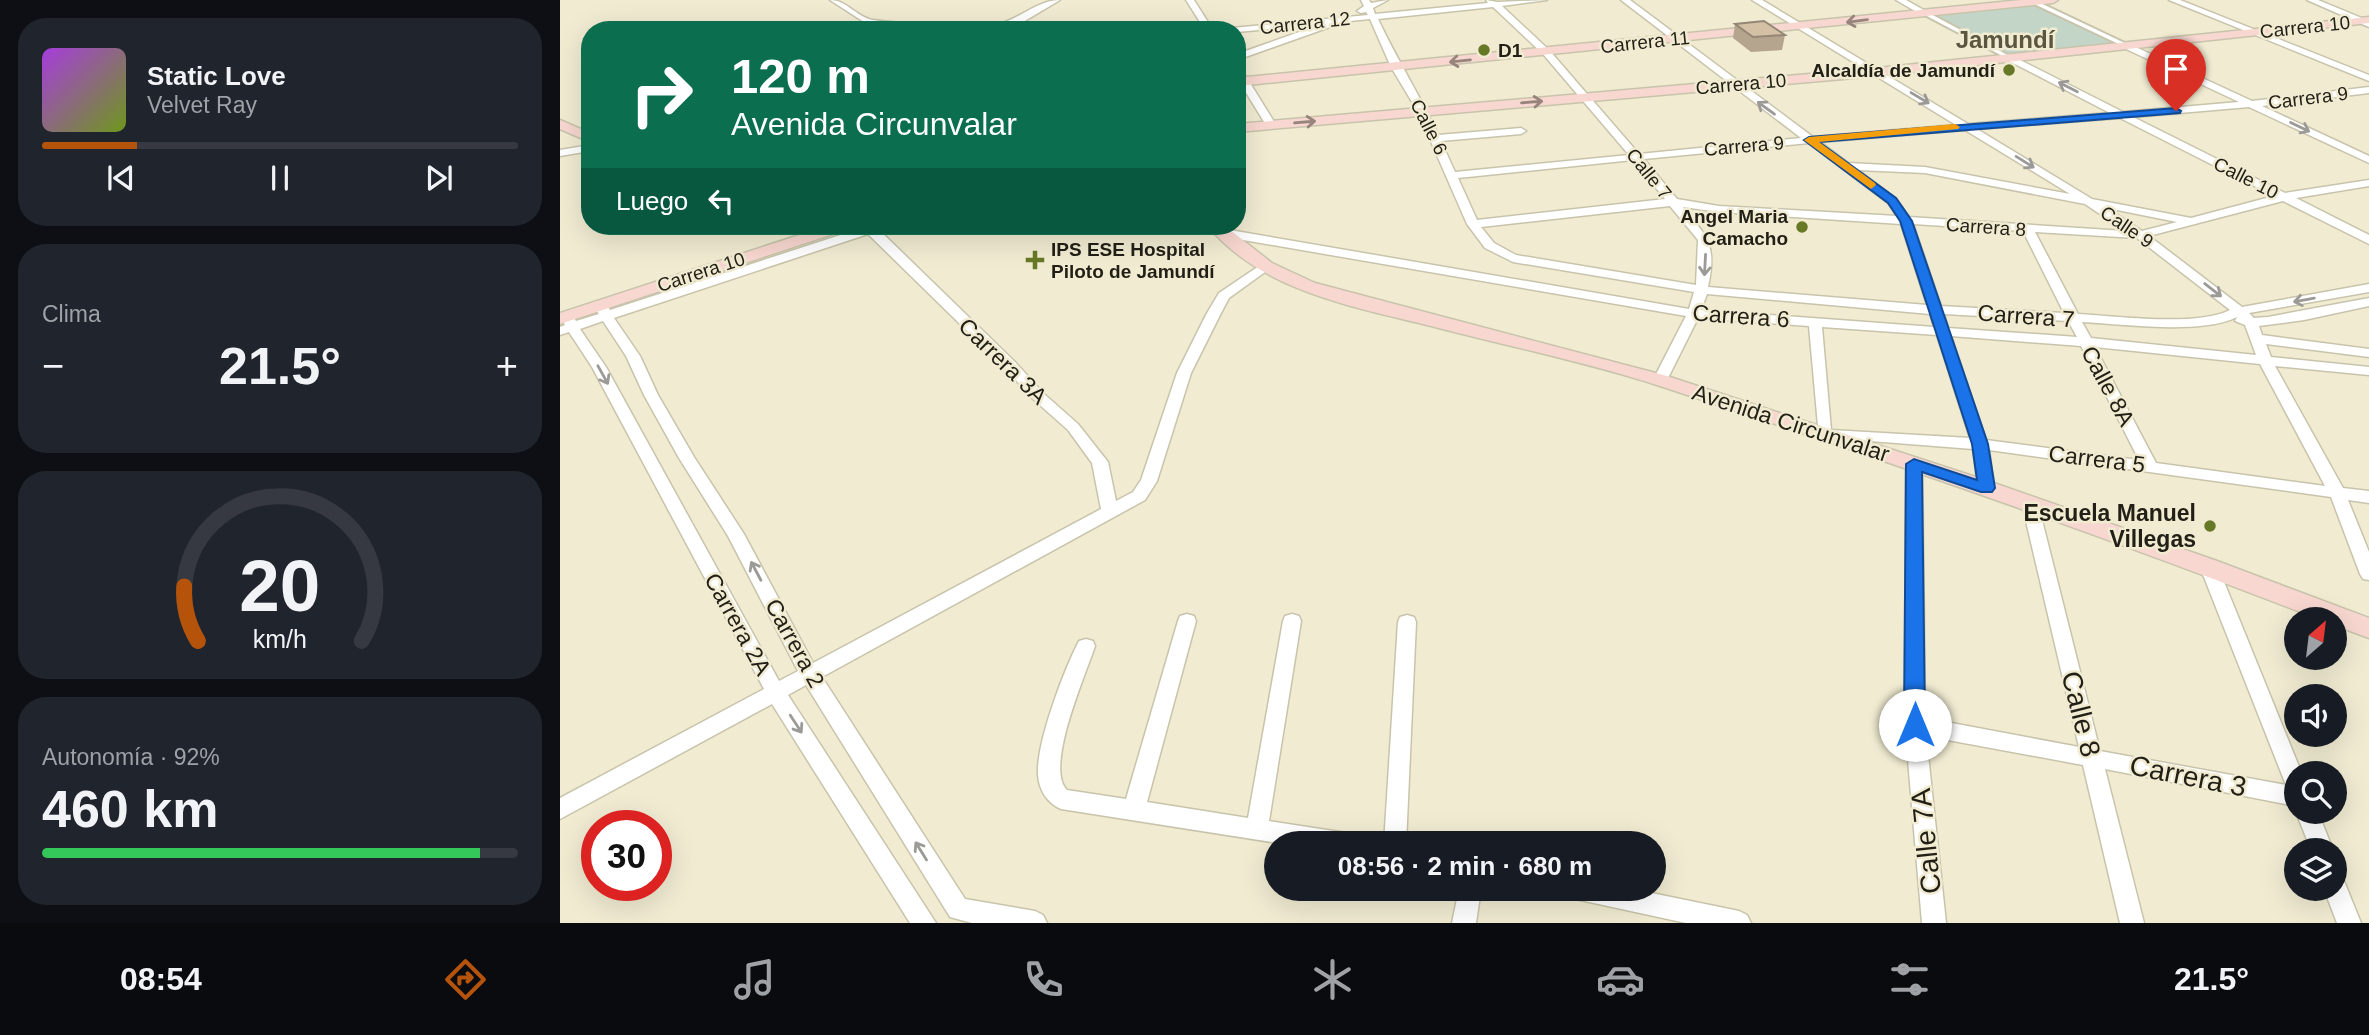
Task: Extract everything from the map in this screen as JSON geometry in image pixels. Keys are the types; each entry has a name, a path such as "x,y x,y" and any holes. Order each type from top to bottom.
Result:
{"main road":[{"name":"Carrera 11","path":"1246,82 2053,0"},
{"name":"Carrera 10","path":"1246,127 1877,72 2366,22"},
{"path":"560,124 581,134"},
{"name":"Carrera 10","path":"565,324 817,235"},
{"name":"Avenida Circunvalar","path":"1227,235 1266,267 1309,287 1660,380 1986,488 2209,567 2369,628"}],"street":[{"path":"834,0 866,21"},
{"path":"1016,21 1056,0"},
{"path":"1190,0 1203,21"},
{"path":"1370,7 1384,0"},
{"path":"1370,7 1398,0"},
{"name":"Carrera 12","path":"1246,29 1346,18 1370,7 1543,0"},
{"path":"1625,0 1734,85 1892,201 1906,221 1980,444 1986,488"},
{"name":"Calle 9","path":"1756,0 2087,200 2140,235 2239,311 2251,323 2264,358 2337,492 2369,574"},
{"name":"Calle 10","path":"1900,0 2369,240"},
{"path":"2173,0 2369,78"},
{"path":"2311,0 2366,22"},
{"path":"2032,1 2369,160"},
{"name":"Calle 7","path":"1492,2 1546,52 1587,97 1704,240 1707,260 1696,314 1660,380"},
{"name":"Calle 6","path":"1370,7 1396,67 1436,138 1473,224 1483,241 1495,251"},
{"path":"1246,54 1346,18"},
{"path":"1246,88 1271,125"},
{"name":"Carrera 9","path":"1453,175 1967,126 2125,116 2369,90"},
{"path":"1436,138 1521,131"},
{"path":"560,153 581,150"},
{"path":"1844,166 1925,170 2190,221"},
{"name":"Carrera 8","path":"1473,224 1672,202 1718,209 2140,235 2283,197 2369,183"},
{"name":"Calle 8A","path":"2028,230 2150,466"},
{"name":"Carrera 6","path":"1246,234 1696,314 2085,342 2264,358 2369,371"},
{"path":"603,311 847,235"},
{"name":"Carrera 3A","path":"876,235 1010,365 1038,396 1073,427 1100,462 1110,513"},
{"name":"Carrera 7","path":"1495,251 1513,258 1703,290 2072,319 2180,323 2225,318 2251,323 2369,302"},
{"path":"560,809 1139,496 1149,481 1184,373 1223,296 1266,267"},
{"name":"Carrera 7","path":"2225,318 2239,311 2369,288"},
{"name":"Carrera 2","path":"603,311 633,356 651,395 687,458 736,534 809,673 954,916 1035,923"},
{"path":"1815,321 1824,434"},
{"name":"Carrera 2A","path":"565,324 599,367 775,692 924,923"},
{"path":"2259,340 2369,353"},
{"name":"Carrera 5","path":"1824,434 1980,444 2369,497"},
{"name":"Calle 7A","path":"1914,464 1915,725 1934,923"},
{"name":"Calle 8","path":"2030,504 2133,923"},
{"path":"2209,567 2287,761"},
{"path":"1134,809 1187,621"},
{"path":"1258,827 1292,621"},
{"path":"1396,831 1406,622"},
{"path":"1086,646 1058,724 1050,756 1048,778 1051,789 1062,799 1280,831"},
{"name":"Carrera 3","path":"1915,725 2284,794"},
{"path":"1464,923 1467,901"},
{"path":"1636,901 1739,923"},
{"path":"2341,901 2349,923"}],"green space":[{"path":"2034,2 2127,46 2012,59 1925,13"}],"building":[{"path":"1764,21 1785,35 1753,37 1735,24"}],"slow traffic":[{"path":"1871,185 1809,140 1955,127"}],"place":[{"name":"D1","path":"1484,50"},
{"name":"Alcaldía de Jamundí","path":"2009,70"},
{"name":"Angel Maria Camacho","path":"1802,227"},
{"name":"IPS ESE Hospital Piloto de Jamundí","path":"1035,260"},
{"name":"Escuela Manuel Villegas","path":"2210,526"}],"district":[{"name":"Jamundí","path":"2005,39"}],"route":[{"path":"1915,725 1914,464 1986,488 1980,444 1906,221 1892,201 1809,140 2176,111"}]}
